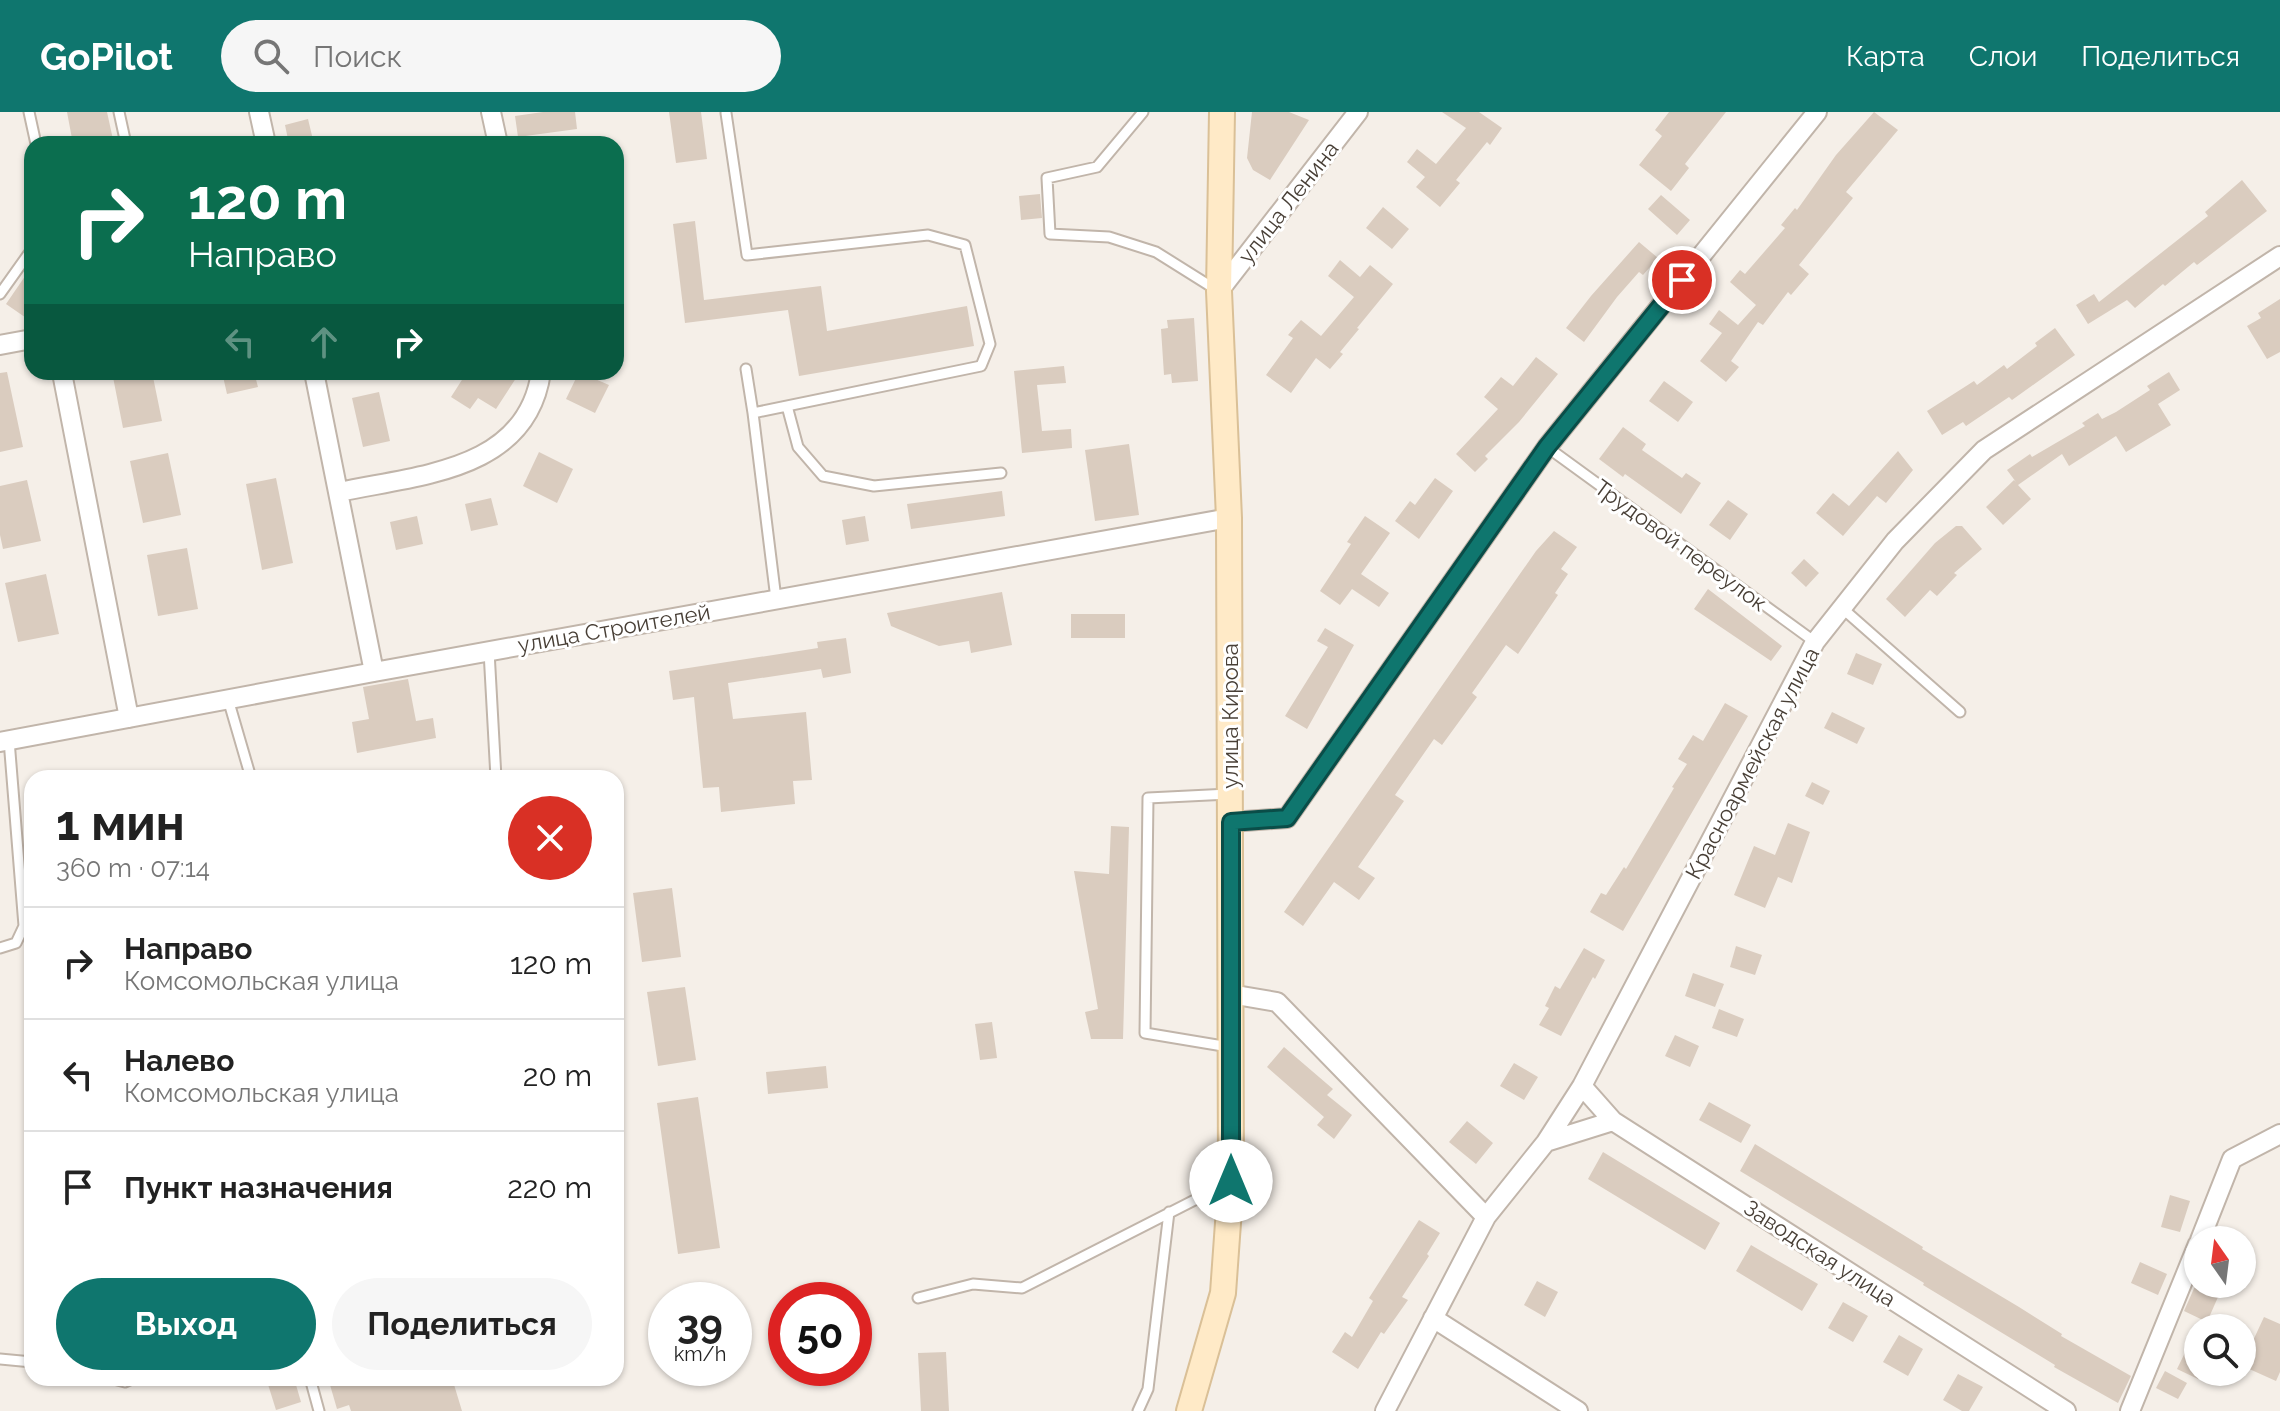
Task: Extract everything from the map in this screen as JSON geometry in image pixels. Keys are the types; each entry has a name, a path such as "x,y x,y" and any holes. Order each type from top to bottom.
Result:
{"main road":[{"name":"улица Кирова","path":"1189,1411 1223,1293 1231,1181 1233,1047 1230,994 1229,518 1219,291 1222,112"}],"street":[{"path":"259,112 264,136"},
{"path":"491,112 496,136"},
{"name":"улица Ленина","path":"1219,291 1358,112"},
{"path":"1231,822 1287,818 1547,447 1817,112"},
{"name":"Красноармейская улица","path":"1385,1411 1486,1217 1546,1142 1582,1086 1815,642 1895,541 1984,450 2280,256"},
{"path":"0,345 24,340"},
{"path":"63,380 129,718"},
{"path":"316,380 374,672"},
{"path":"339,492 460,466 482,457 502,444 519,426 531,406 539,380"},
{"name":"улица Строителей","path":"5,741 1229,518"},
{"path":"1230,994 1277,1002 1486,1217"},
{"name":"Заводская улица","path":"1582,1086 1613,1121 2066,1411"},
{"path":"1546,1142 1613,1121"},
{"path":"2205,1226 2232,1159 2280,1134"},
{"path":"2130,1411 2184,1279"},
{"path":"1433,1318 1578,1411"}],"lane":[{"path":"29,112 34,136"},
{"path":"119,112 124,136"},
{"path":"736,112 726,112 747,255 928,235 965,245 990,344 981,366 753,413"},
{"path":"1143,112 1097,167 1047,178 1050,234 1109,237 1156,252 1219,291"},
{"path":"0,294 24,260"},
{"path":"746,369 776,599"},
{"path":"787,406 798,447 823,476 874,486 1001,473"},
{"name":"Трудовой переулок","path":"1547,447 1815,642"},
{"path":"1842,608 1960,712"},
{"path":"489,651 496,770"},
{"path":"228,699 249,770"},
{"path":"5,741 24,897"},
{"path":"1231,794 1148,798 1145,1033 1233,1047"},
{"path":"0,948 16,943 24,934"},
{"path":"918,1298 973,1284 1022,1288 1231,1181"},
{"path":"1138,1411 1148,1389 1169,1212"},
{"path":"0,1359 24,1361"},
{"path":"312,1386 319,1411"}],"building":[{"path":"67,112 107,112 112,136 72,136"},
{"path":"575,112 577,129 518,136 515,116"},
{"path":"669,112 701,112 707,159 676,163"},
{"path":"1252,112 1289,112 1309,120 1270,180 1253,170 1247,158"},
{"path":"1442,112 1479,112 1502,128 1456,180 1460,183 1440,207 1416,187 1425,177 1407,162 1417,149 1436,164 1466,128"},
{"path":"1669,112 1726,112 1685,164 1689,168 1671,191 1639,165 1662,136 1655,130"},
{"path":"1874,112 1898,130 1846,192 1853,198 1799,265 1809,274 1791,295 1788,292 1763,325 1758,322 1731,361 1739,367 1726,382 1700,361 1722,333 1709,324 1719,310 1738,325 1756,305 1730,282 1740,270 1745,274 1785,228 1781,225 1795,208 1797,210 1836,155"},
{"path":"308,119 312,136 287,136 285,125"},
{"path":"2242,180 2267,211 2197,265 2194,262 2165,286 2163,284 2135,308 2127,300 2088,324 2076,305 2094,294 2099,302 2208,216 2205,212"},
{"path":"1040,194 1042,218 1021,220 1019,196"},
{"path":"1661,195 1690,220 1677,235 1648,209"},
{"path":"1383,207 1409,229 1392,249 1366,228"},
{"path":"695,221 704,300 821,286 827,331 967,306 974,346 799,376 788,310 685,323 673,224"},
{"path":"1639,242 1658,258 1643,275 1639,272 1584,342 1566,328"},
{"path":"1340,260 1360,277 1370,265 1393,284 1357,328 1340,352 1343,354 1330,369 1316,358 1291,393 1266,375 1293,338 1288,335 1301,320 1321,336 1354,297 1328,276"},
{"path":"24,278 24,316 6,304"},
{"path":"2280,299 2280,352 2267,359 2247,326 2261,318 2258,313"},
{"path":"1194,318 1198,381 1172,383 1171,374 1164,375 1161,329 1168,328 1167,320"},
{"path":"2055,328 2075,355 2012,400 2009,397 1966,426 1963,422 1942,435 1927,411 1974,381 1977,385 2004,365 2007,369"},
{"path":"1536,357 1558,374 1519,422 1485,456 1488,459 1475,472 1456,454 1498,409 1484,397 1501,377 1513,386"},
{"path":"1064,366 1066,383 1037,385 1042,431 1071,429 1072,448 1022,453 1014,371"},
{"path":"7,372 23,447 0,452 0,373"},
{"path":"2169,372 2180,390 2158,404 2171,425 2126,452 2116,436 2069,466 2062,454 2018,485 2031,499 2003,525 1986,507 2014,480 2016,482 2007,470 2030,454 2032,457 2085,426 2082,423 2098,413 2102,419 2116,412 2150,390 2147,386"},
{"path":"114,380 154,380 162,421 123,428"},
{"path":"224,380 256,380 258,387 227,394"},
{"path":"462,380 515,380 496,409 478,398 470,409 451,397"},
{"path":"575,380 597,380 609,385 595,413 566,399"},
{"path":"1664,381 1693,402 1678,422 1649,401"},
{"path":"379,392 390,441 363,447 352,398"},
{"path":"1623,427 1646,444 1642,450 1682,478 1686,473 1701,483 1681,514 1599,459"},
{"path":"1129,444 1139,515 1095,521 1085,450"},
{"path":"1898,451 1913,470 1886,503 1877,496 1843,536 1816,513 1833,493 1849,506"},
{"path":"539,452 573,469 557,503 523,486"},
{"path":"168,453 181,515 143,523 130,461"},
{"path":"276,478 293,563 262,570 246,484"},
{"path":"1435,478 1453,491 1419,539 1395,521 1410,501 1415,505"},
{"path":"27,480 41,541 3,549 0,486"},
{"path":"1002,491 1005,516 911,529 907,504"},
{"path":"491,498 498,525 471,531 465,504"},
{"path":"1728,500 1748,514 1730,540 1709,525"},
{"path":"417,516 423,544 396,550 390,522"},
{"path":"865,516 869,541 846,545 842,520"},
{"path":"1365,516 1390,533 1361,574 1389,593 1379,607 1352,589 1340,605 1320,591 1351,544 1347,542"},
{"path":"1956,526 1962,526 1982,549 1954,573 1957,575 1937,596 1930,590 1905,617 1886,599 1935,543"},
{"path":"1554,531 1577,547 1561,569 1568,574 1555,593 1558,595 1518,654 1506,645 1472,693 1477,697 1442,745 1434,739 1395,795 1404,801 1358,867 1375,878 1359,900 1334,882 1303,926 1284,912 1536,551"},
{"path":"187,548 198,609 158,616 147,555"},
{"path":"1804,559 1819,573 1806,587 1791,573"},
{"path":"46,574 59,634 18,642 5,583"},
{"path":"1708,589 1782,646 1771,661 1694,609"},
{"path":"1002,592 1012,645 971,653 969,641 939,646 891,626 887,613"},
{"path":"1071,614 1125,614 1125,638 1071,638"},
{"path":"1325,628 1354,645 1307,729 1285,716 1328,647 1317,641"},
{"path":"846,638 851,673 823,678 821,669 728,683 733,719 806,712 812,780 793,781 795,804 721,812 719,787 703,788 694,697 673,700 669,671 818,648 817,642"},
{"path":"1856,653 1882,664 1873,685 1847,674"},
{"path":"408,679 416,721 433,718 436,738 357,753 352,722 369,719 363,687"},
{"path":"1725,703 1748,716 1623,931 1590,912 1601,893 1606,895 1624,867 1626,869 1674,788 1687,764 1678,759 1693,735 1703,741"},
{"path":"1832,712 1865,728 1857,744 1824,728"},
{"path":"1812,782 1830,791 1823,805 1805,796"},
{"path":"1788,823 1810,832 1792,883 1778,877 1765,908 1734,895 1754,846 1775,855"},
{"path":"1111,826 1129,827 1123,1039 1091,1039 1085,1012 1098,1009 1074,871 1109,874"},
{"path":"672,888 681,957 642,962 633,893"},
{"path":"1736,946 1762,955 1755,975 1730,967"},
{"path":"1584,948 1605,960 1561,1036 1539,1025 1549,1008 1545,1006 1555,986 1560,989"},
{"path":"1693,973 1724,984 1715,1007 1685,996"},
{"path":"685,987 696,1060 658,1066 647,992"},
{"path":"1719,1009 1744,1019 1737,1037 1712,1028"},
{"path":"992,1022 997,1058 980,1060 975,1024"},
{"path":"1675,1035 1699,1046 1690,1067 1665,1056"},
{"path":"1284,1047 1333,1089 1327,1095 1352,1115 1334,1139 1317,1125 1324,1117 1267,1067"},
{"path":"1514,1063 1538,1077 1524,1100 1500,1086"},
{"path":"826,1066 828,1088 768,1094 766,1072"},
{"path":"698,1097 720,1248 678,1254 657,1103"},
{"path":"1709,1102 1751,1125 1741,1143 1699,1120"},
{"path":"1467,1121 1493,1143 1476,1164 1449,1142"},
{"path":"1755,1144 2061,1336 2131,1376 2118,1403 2054,1367 1924,1283 1740,1171"},
{"path":"1603,1152 1720,1223 1705,1250 1588,1179"},
{"path":"2170,1195 2190,1201 2180,1232 2161,1227"},
{"path":"1419,1220 1440,1233 1402,1297 1408,1300 1384,1334 1381,1332 1358,1369 1332,1352 1345,1332 1352,1337 1373,1301 1369,1298"},
{"path":"1751,1245 1818,1284 1802,1311 1736,1271"},
{"path":"2140,1262 2167,1274 2158,1295 2131,1283"},
{"path":"1537,1281 1558,1292 1545,1317 1524,1305"},
{"path":"2190,1298 2218,1298 2211,1314 2184,1311"},
{"path":"1843,1302 1868,1316 1853,1342 1828,1328"},
{"path":"2264,1317 2280,1324 2280,1372 2276,1381 2256,1372 2256,1334"},
{"path":"1899,1335 1923,1349 1908,1376 1883,1362"},
{"path":"946,1352 949,1411 921,1411 918,1353"},
{"path":"2184,1355 2184,1372 2177,1369"},
{"path":"2165,1371 2184,1381 2185,1386 2178,1399 2156,1388"},
{"path":"1958,1374 1983,1387 1969,1411 1962,1411 1943,1400"},
{"path":"268,1386 296,1386 301,1402 276,1410"},
{"path":"330,1386 454,1386 462,1411 351,1411 349,1405 337,1409"}],"route":[{"path":"1231,1181 1231,822 1287,818 1547,447 1682,280"}]}
